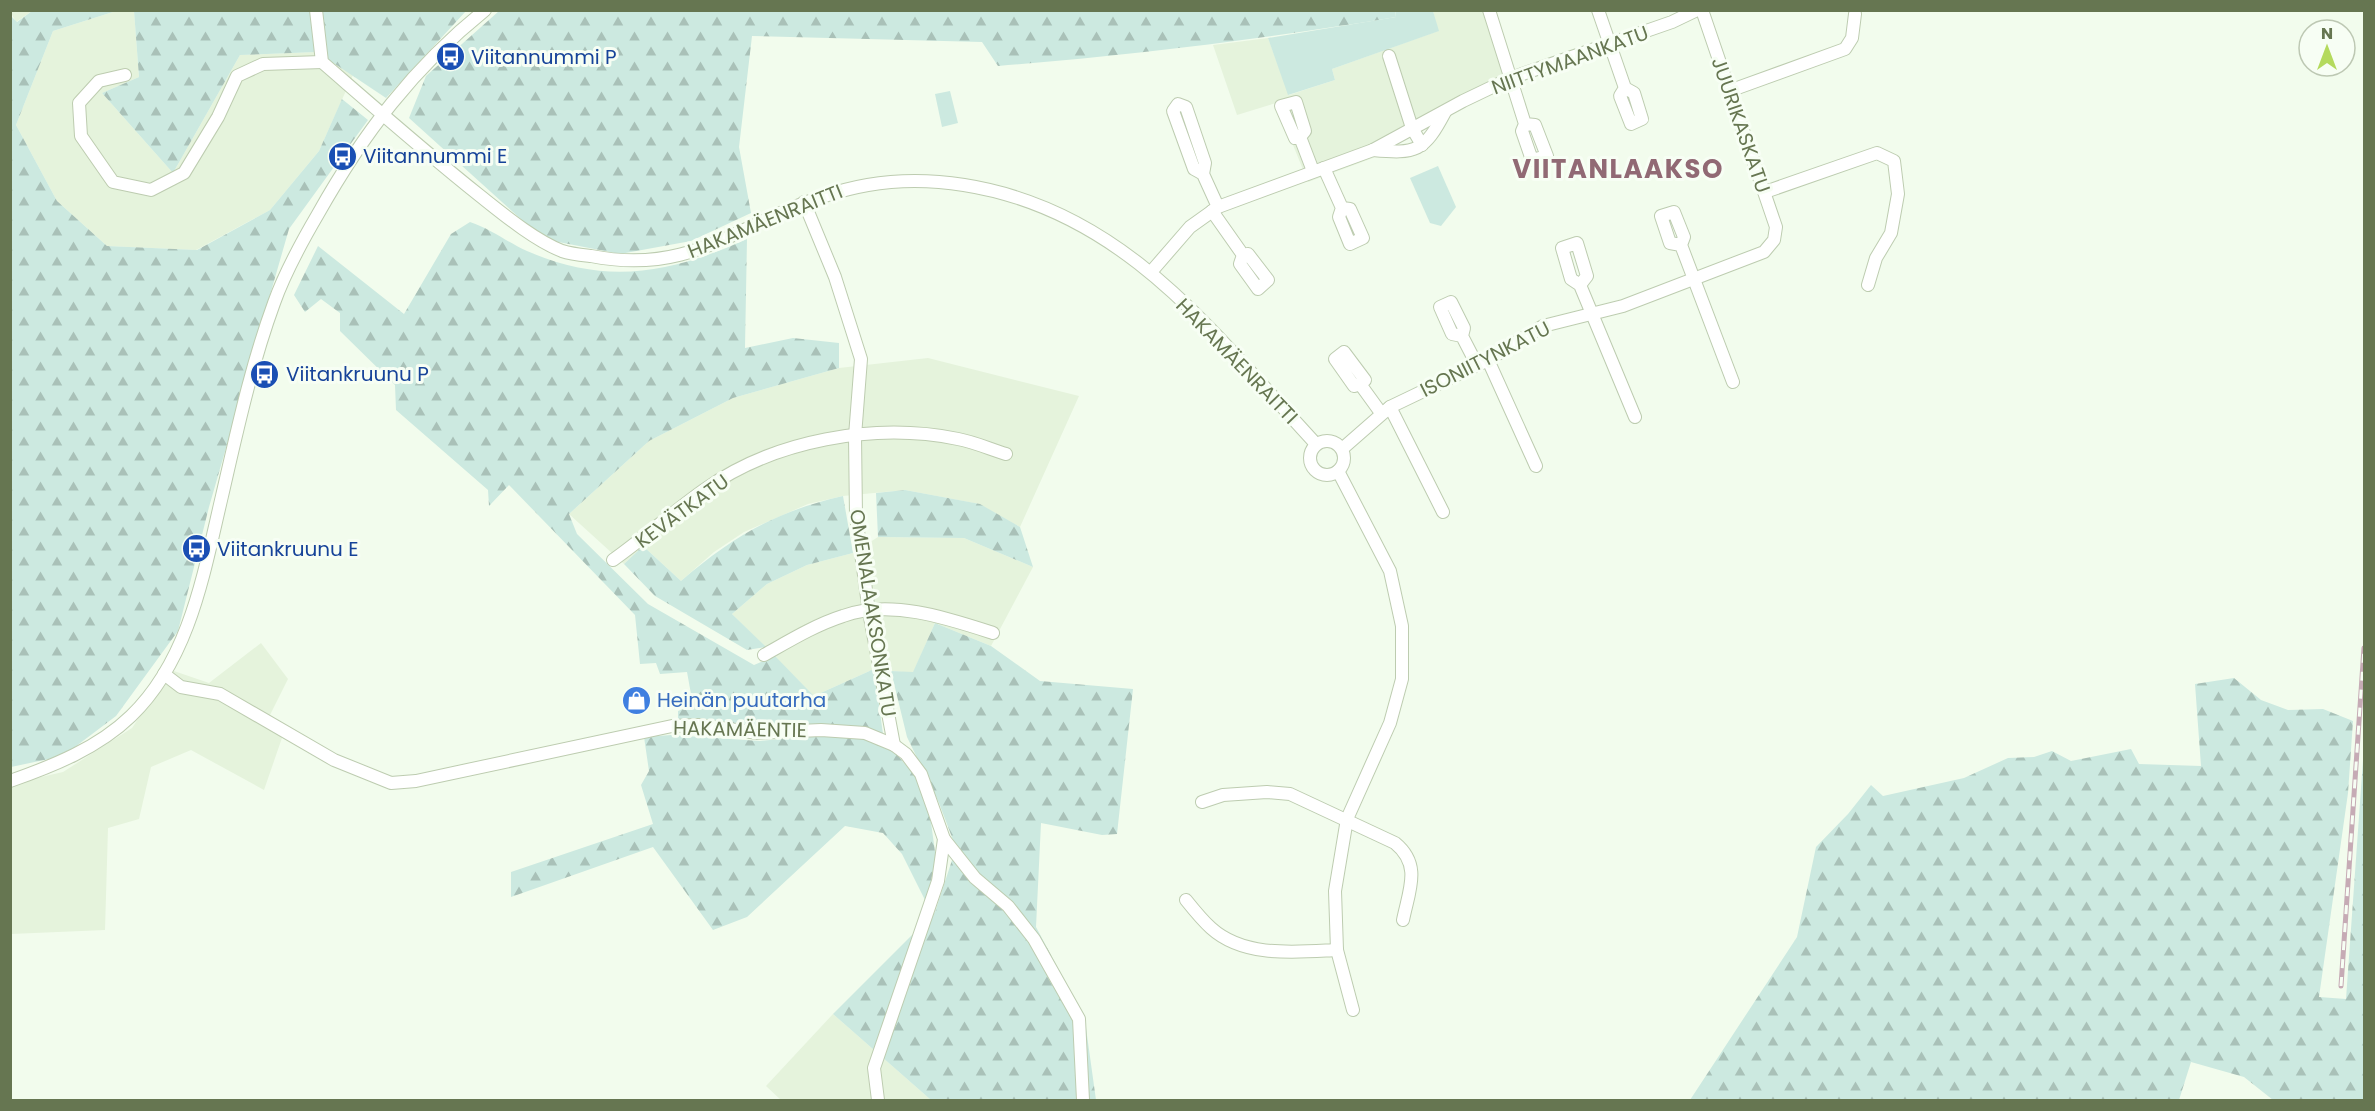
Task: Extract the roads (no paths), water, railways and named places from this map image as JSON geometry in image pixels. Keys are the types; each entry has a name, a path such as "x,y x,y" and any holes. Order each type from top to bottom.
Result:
{"street":[{"path":"124,75 99,81 79,103 81,136 112,182 151,190 184,173 218,117 237,76 263,64 322,62 316,10"},
{"path":"10,781 53,766 95,743 131,716 164,674 184,633 201,588 251,372 274,303 302,243 382,113 452,37 485,10"},
{"path":"1489,10 1525,124"},
{"path":"1598,10 1625,88"},
{"name":"NIITTYMAANKATU","path":"1151,272 1190,227 1215,209 1373,150 1511,78 1609,45 1697,10"},
{"name":"JUURIKASKATU","path":"1702,10 1776,227 1774,240"},
{"path":"1729,91 1845,49 1852,38 1855,14"},
{"path":"1389,56 1412,128 1422,145 1436,130 1445,112"},
{"name":"HAKAMÄENRAITTI","path":"322,62 511,220 562,251 619,262 659,261 701,250 804,202 856,186 885,181 951,183 995,190 1065,215 1097,232 1151,272 1200,319 1316,444"},
{"path":"1189,137 1204,163 1203,174 1215,209 1243,255"},
{"path":"1300,137 1341,208"},
{"name":"NIITTYMAANKATU","path":"1373,150 1412,152 1422,145"},
{"path":"1764,192 1877,153 1894,161 1898,194 1891,232 1876,258 1868,285"},
{"name":"OMENALAAKSONKATU","path":"804,202 835,277 861,359 855,436 856,516 869,612 894,745"},
{"name":"ISONIITYNKATU","path":"1342,449 1385,410 1482,363 1543,326 1591,312 1623,306 1764,252 1774,240"},
{"path":"1681,245 1733,382"},
{"path":"1580,285 1635,417"},
{"path":"1462,336 1482,363 1536,466"},
{"path":"1360,384 1385,410 1443,512"},
{"name":"KEVÄTKATU","path":"613,560 705,490 760,458 823,440 911,433 959,439 1006,454"},
{"path":"1333,442 1342,449 1344,460 1338,471 1323,475 1314,469 1310,453 1316,444 1333,442"},
{"path":"1338,471 1390,571 1402,627 1402,679 1390,723 1347,819 1335,891 1337,950 1353,1010"},
{"path":"764,654 845,615 886,610 937,615 993,633"},
{"name":"HAKAMÄENTIE","path":"164,674 181,687 220,694 334,760 391,783 416,781 672,726 698,726 758,733 821,730 865,733 894,745 906,754 921,774 944,839 938,881 874,1068 878,1101"},
{"path":"1202,802 1223,795 1267,792 1290,794 1395,843 1407,853 1412,878 1403,920"},
{"path":"944,839 975,878 1008,906 1034,939 1079,1019 1083,1101"},
{"path":"1186,900 1212,929 1228,941 1262,951 1337,950"}],"railway":[{"path":"2341,986 2364,648"}],"place":[{"name":"Viitannummi P","path":"450,57"},
{"name":"Viitannummi E","path":"342,156"},
{"name":"Viitankruunu P","path":"265,374"},
{"name":"Viitankruunu E","path":"196,549"},
{"name":"Heinän puutarha","path":"636,700"}],"district":[{"name":"VIITANLAAKSO","path":"1618,169"}]}
